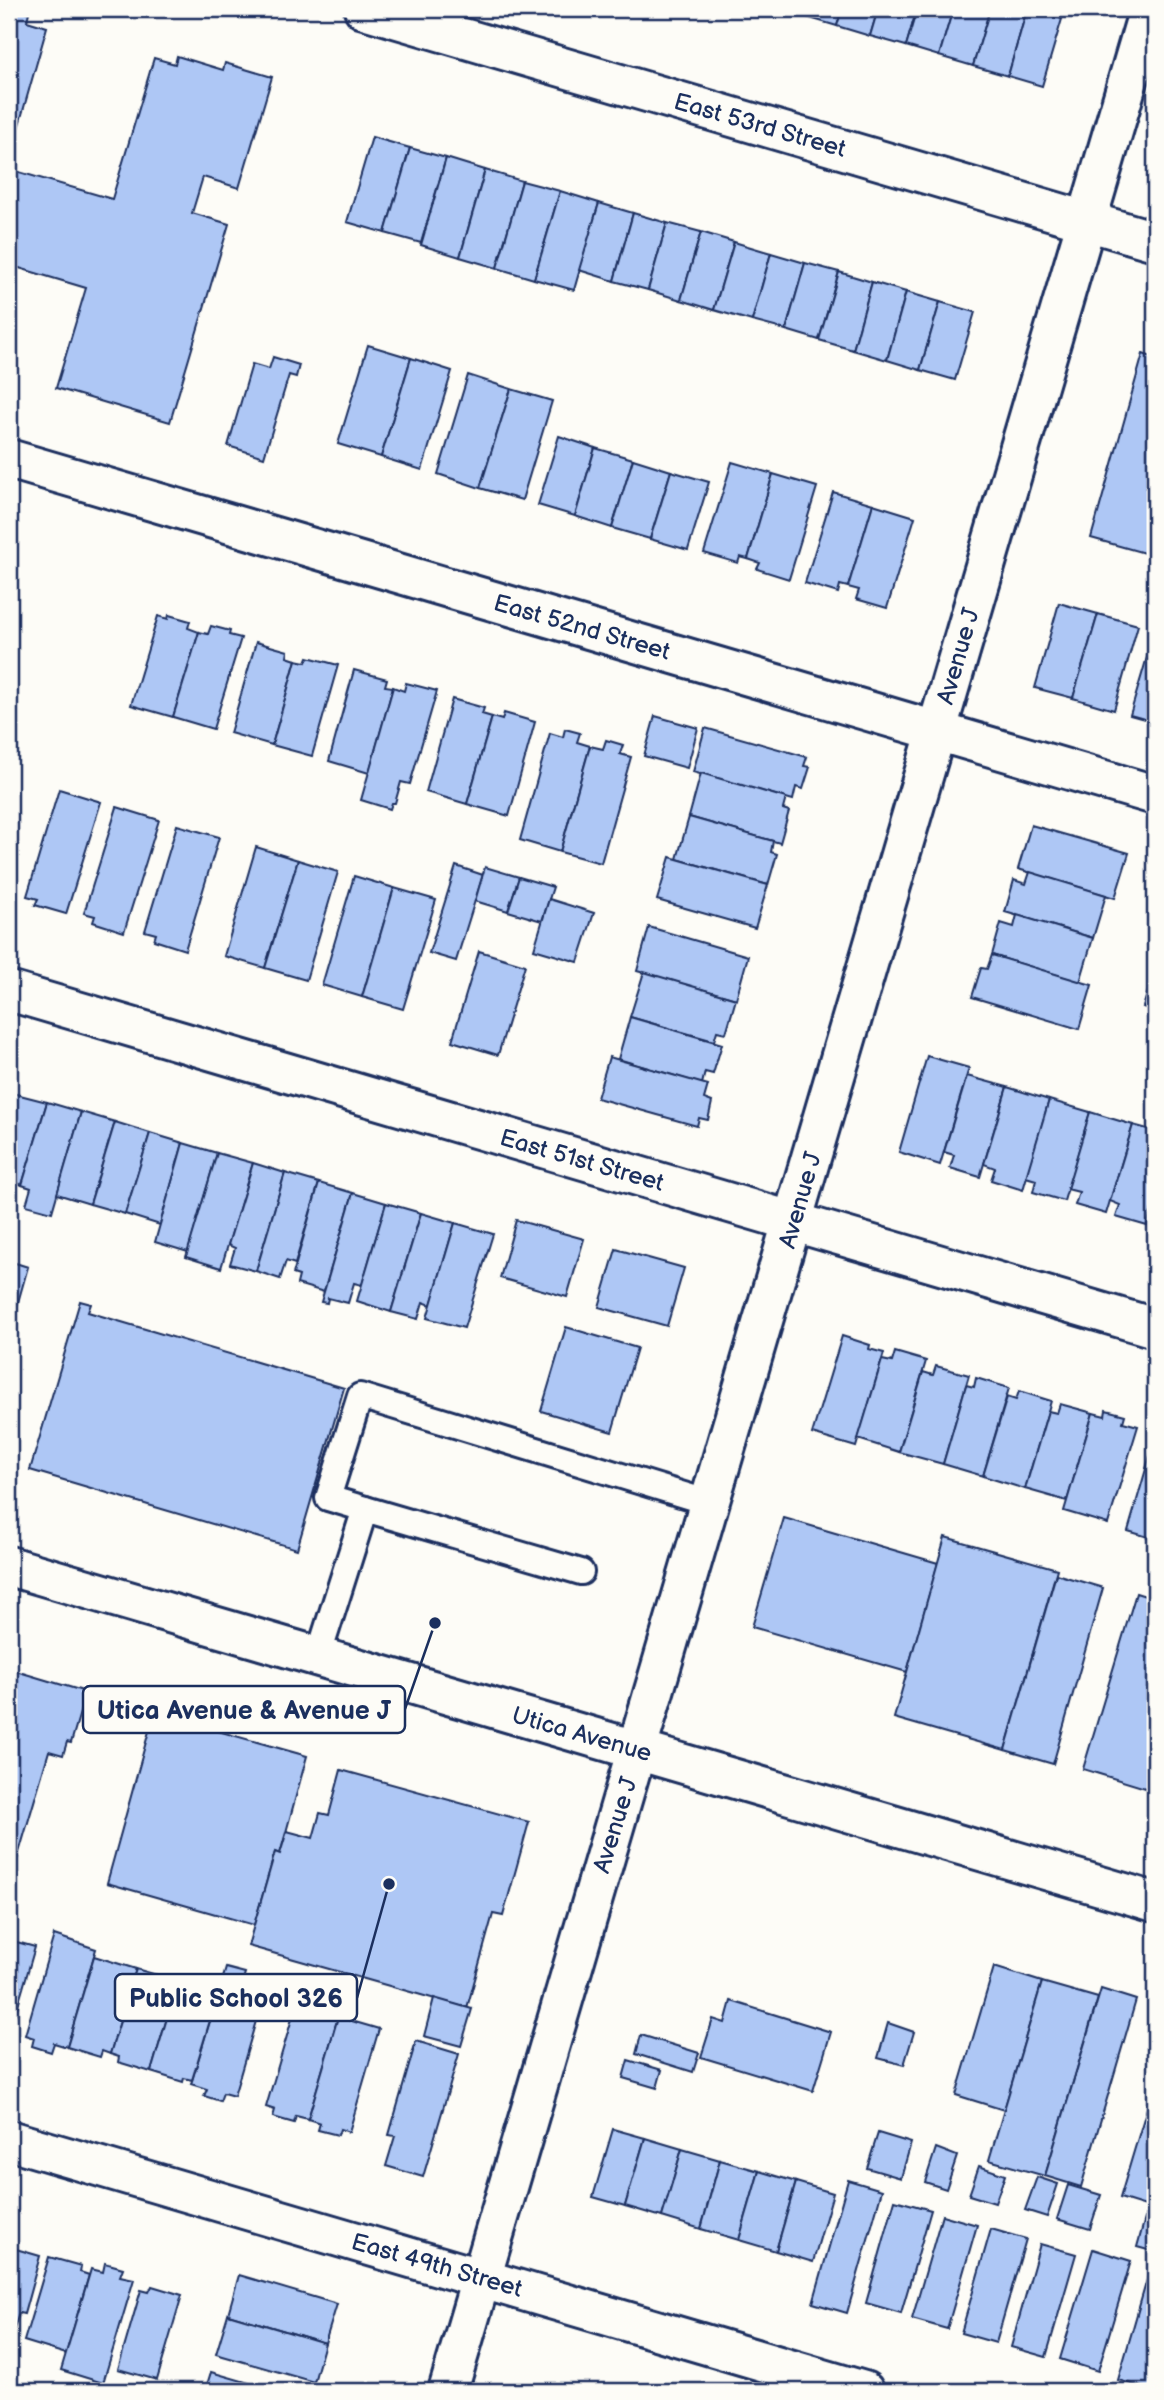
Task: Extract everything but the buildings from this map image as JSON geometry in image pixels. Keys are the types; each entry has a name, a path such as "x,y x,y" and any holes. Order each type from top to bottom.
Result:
{"street":[{"name":"East 53rd Street","path":"364,9 1155,241"},
{"name":"Avenue J","path":"448,2391 1149,9"},
{"name":"East 52nd Street","path":"9,459 1155,795"},
{"name":"East 51st Street","path":"9,991 1155,1328"},
{"name":"Utica Avenue","path":"9,1566 1155,1902"},
{"name":"East 49th Street","path":"9,2140 864,2391"}],"lane":[{"path":"581,1572 328,1498 360,1396 710,1503"},
{"path":"318,1657 365,1509"}],"place":[{"name":"Utica Avenue & Avenue J","path":"435,1623"},
{"name":"Public School 326","path":"389,1884"}]}
